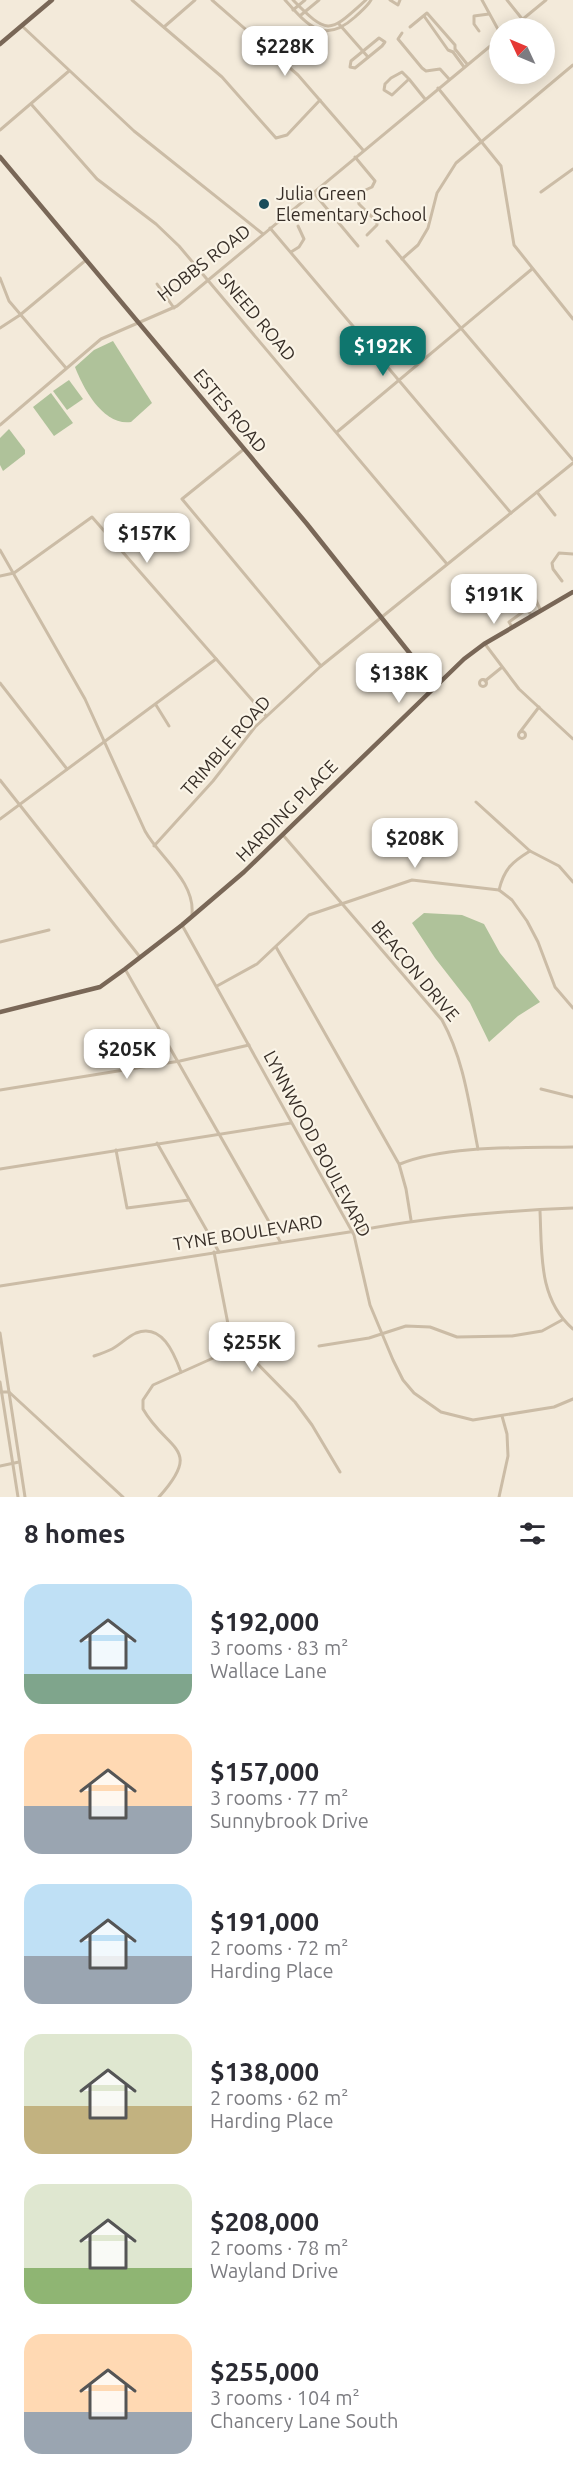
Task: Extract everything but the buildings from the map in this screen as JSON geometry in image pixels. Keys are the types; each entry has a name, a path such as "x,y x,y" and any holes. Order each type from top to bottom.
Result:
{"main road":[{"path":"0,44 52,0"},
{"name":"ESTES ROAD","path":"0,157 244,449 435,685"},
{"name":"HARDING PLACE","path":"0,1012 100,987 125,969 182,925 244,872 435,685 484,644 573,592"}],"street":[{"path":"132,0 222,77 276,138 286,135 320,100"},
{"path":"164,27 195,0"},
{"path":"212,0 298,75 363,150"},
{"path":"285,0 293,10 317,29 327,33 343,28 371,0"},
{"path":"293,0 320,25 328,28 339,24 366,0"},
{"path":"293,10 305,0"},
{"path":"301,15 319,0"},
{"path":"390,0 398,5 400,0"},
{"path":"482,0 491,18"},
{"path":"507,0 521,18"},
{"path":"525,18 546,0"},
{"path":"410,27 425,14 437,29 448,50 454,50"},
{"path":"479,32 474,24 474,16 489,14"},
{"path":"339,24 368,57"},
{"path":"22,26 134,131 263,234"},
{"path":"437,29 442,28 455,45 454,50 466,65"},
{"path":"402,33 398,39 422,68 440,69 449,79"},
{"path":"379,38 384,40 382,46 355,68 350,68 349,63 362,50 379,38"},
{"name":"HOBBS ROAD","path":"0,426 105,336 174,308 489,47"},
{"path":"402,259 418,245 428,228 437,193 456,163 573,65"},
{"path":"0,130 69,71"},
{"path":"409,79 392,95 384,90 385,84 402,72 409,79 425,99"},
{"path":"438,88 501,166 514,245 573,319"},
{"name":"SNEED ROAD","path":"32,104 87,170 164,231 209,280 447,564"},
{"path":"355,157 375,181 372,187 357,194 359,204 377,222 368,235"},
{"path":"541,192 573,169"},
{"path":"313,192 358,246"},
{"path":"291,252 299,247 304,239 298,226"},
{"path":"270,228 511,513"},
{"path":"387,241 572,460"},
{"path":"0,328 21,315 86,260"},
{"path":"337,432 532,269"},
{"path":"0,278 9,301 66,368"},
{"path":"157,284 174,308"},
{"path":"244,449 182,500 321,666"},
{"name":"TRIMBLE ROAD","path":"154,846 213,781 266,716 321,666 537,492 572,460"},
{"path":"537,492 555,515"},
{"path":"0,576 14,573 92,517 266,716"},
{"path":"0,550 85,699 154,846 188,889 193,902 192,915"},
{"path":"561,582 553,569 552,562 559,553 573,554"},
{"path":"520,576 541,611"},
{"path":"489,591 494,585 504,582 532,616"},
{"path":"512,627 509,622 527,609"},
{"path":"484,644 519,689 573,739"},
{"path":"0,819 216,659"},
{"path":"485,681 501,668"},
{"path":"0,683 68,769"},
{"path":"156,705 170,726"},
{"path":"520,732 539,707"},
{"path":"0,780 140,957"},
{"path":"476,802 530,851 559,866 573,882"},
{"name":"BEACON DRIVE","path":"282,834 443,1022 454,1041 464,1075 478,1149"},
{"path":"499,890 503,875 516,860 530,851"},
{"path":"217,986 256,964 309,915 412,880 499,890 512,900 538,942 555,987 573,1008"},
{"name":"LYNNWOOD BOULEVARD","path":"182,925 351,1231 360,1257 370,1305 403,1380 427,1404 449,1416 473,1420 554,1407 573,1399"},
{"path":"0,942 49,930"},
{"path":"276,947 399,1164 411,1221"},
{"path":"125,969 180,1061 280,1242"},
{"path":"0,1090 180,1061 249,1045"},
{"path":"541,1089 573,1097"},
{"path":"0,1169 291,1123"},
{"path":"157,1143 216,1252 228,1324 240,1346 295,1402 312,1425 340,1472"},
{"path":"399,1164 411,1159 478,1149 573,1147"},
{"path":"116,1150 124,1203 127,1208 189,1200"},
{"name":"TYNE BOULEVARD","path":"0,1286 411,1221 473,1214 573,1208"},
{"path":"540,1211 543,1274 548,1294 562,1320 573,1329"},
{"path":"319,1346 358,1341 406,1326 430,1327 457,1337 512,1336 542,1331 562,1320"},
{"path":"94,1356 113,1349 134,1334 147,1331 164,1339 172,1349 181,1372"},
{"path":"0,1333 25,1497"},
{"path":"159,1497 176,1478 181,1461 176,1448 147,1416 143,1409 143,1400 153,1385 240,1346"},
{"path":"0,1382 18,1497"},
{"path":"1,1392 9,1392 123,1497"},
{"path":"499,1497 500,1484 508,1456 507,1434 502,1416"},
{"path":"0,1466 20,1461"}],"green space":[{"path":"113,341 152,403 131,422 121,422 103,412 89,395 75,367 94,350"},
{"path":"69,380 83,399 67,410 53,391"},
{"path":"51,393 73,423 54,436 33,407"},
{"path":"9,429 25,450 25,454 3,471 0,465 0,438"},
{"path":"424,913 462,915 484,924 500,953 540,1002 518,1016 489,1042 470,1003 435,958 412,923"}],"place":[{"name":"Julia Green Elementary School","path":"264,204"}]}
